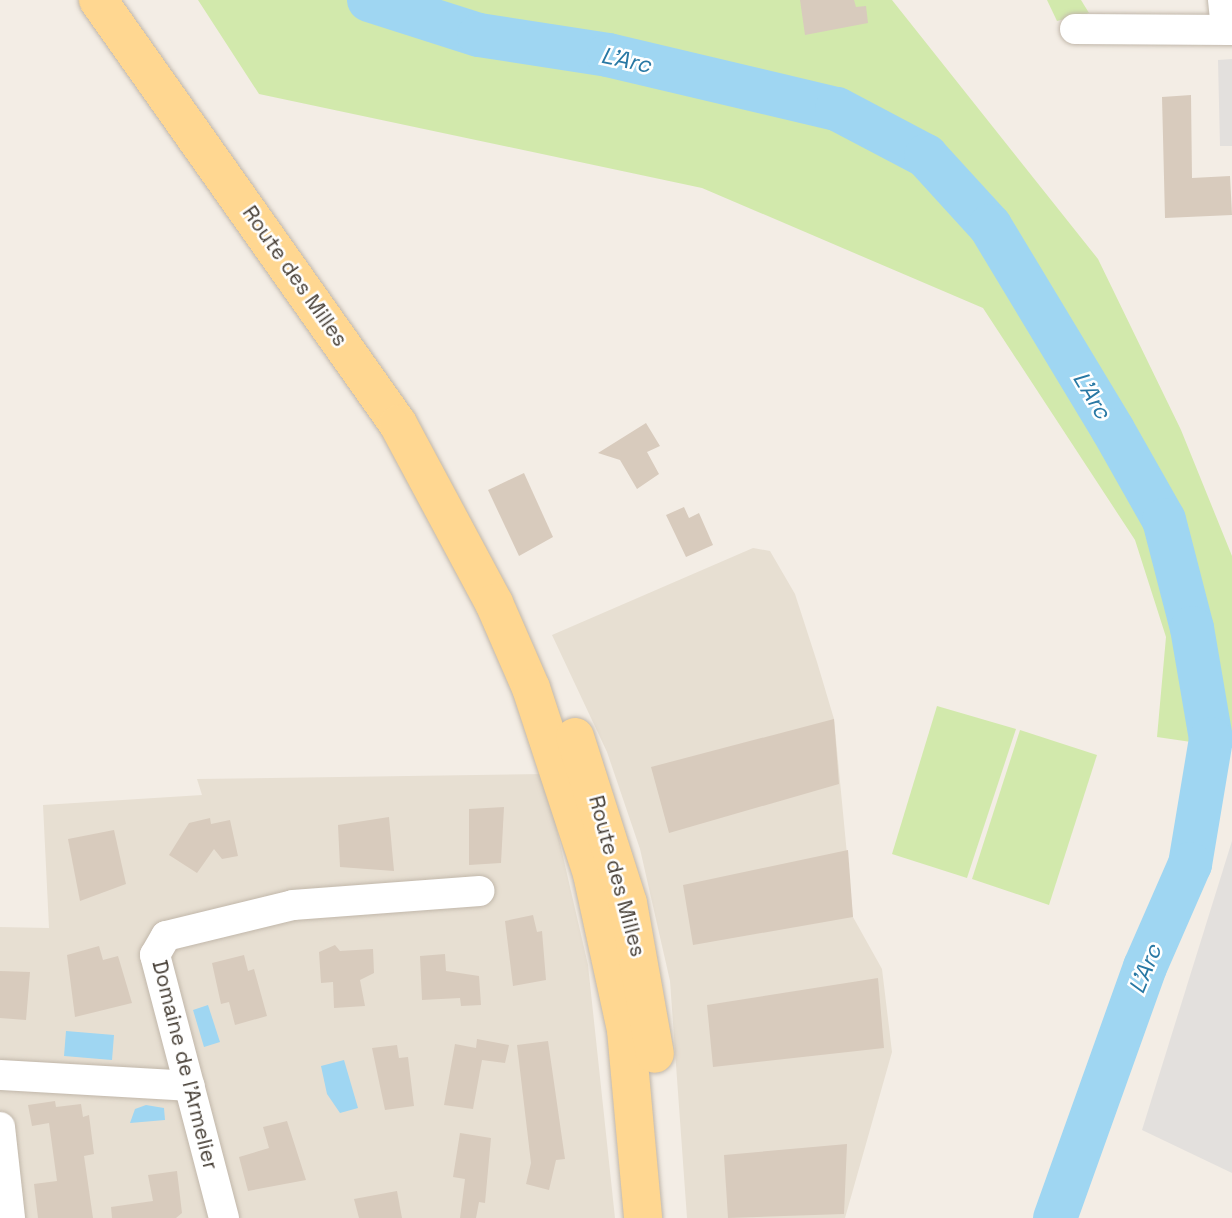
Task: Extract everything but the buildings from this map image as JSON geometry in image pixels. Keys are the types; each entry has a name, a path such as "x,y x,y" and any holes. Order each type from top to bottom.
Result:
{"main road":[{"name":"Route des Milles","path":"98,0 398,424 475,563 540,660 595,790 646,991 667,1218"},
{"name":"Route des Milles","path":"475,563 534,697 592,874 626,1030 643,1218"}],"street":[{"path":"1075,29 1229,30 1223,0"},
{"name":"Domaine de l'Armelier","path":"224,1218 155,955 166,936 293,905 479,891"},
{"path":"0,1075 190,1086"},
{"path":"0,1127 10,1218"}],"shaded area":[{"path":"1232,59 1232,146 1220,146 1218,60"},
{"path":"753,548 770,551 795,594 817,662 834,719 853,917 882,969 892,1052 845,1218 687,1218 670,981 640,849 607,752 552,635"},
{"path":"544,774 588,965 615,1218 0,1218 0,927 49,928 43,805 202,795 197,779"},
{"path":"1232,841 1232,1173 1142,1130"}],"green space":[{"path":"198,0 892,0 1098,259 1181,430 1232,556 1232,748 1157,737 1166,637 1135,540 983,308 702,188 259,94"},
{"path":"1047,0 1081,0 1089,13 1057,21"},
{"path":"937,706 1016,729 967,878 892,854"},
{"path":"1020,730 1097,755 1049,905 972,879"}],"water":[{"path":"208,1005 220,1042 204,1047 193,1010"},
{"path":"66,1031 114,1035 112,1060 64,1056"},
{"path":"344,1060 358,1108 340,1113 327,1094 321,1066"},
{"path":"146,1105 164,1108 165,1120 130,1123 135,1109"}],"waterway":[{"name":"L'Arc","path":"369,0 479,35 608,55 837,109 926,156 990,226 1164,520 1192,628 1211,739 1190,864 1145,967 1055,1218"}]}
